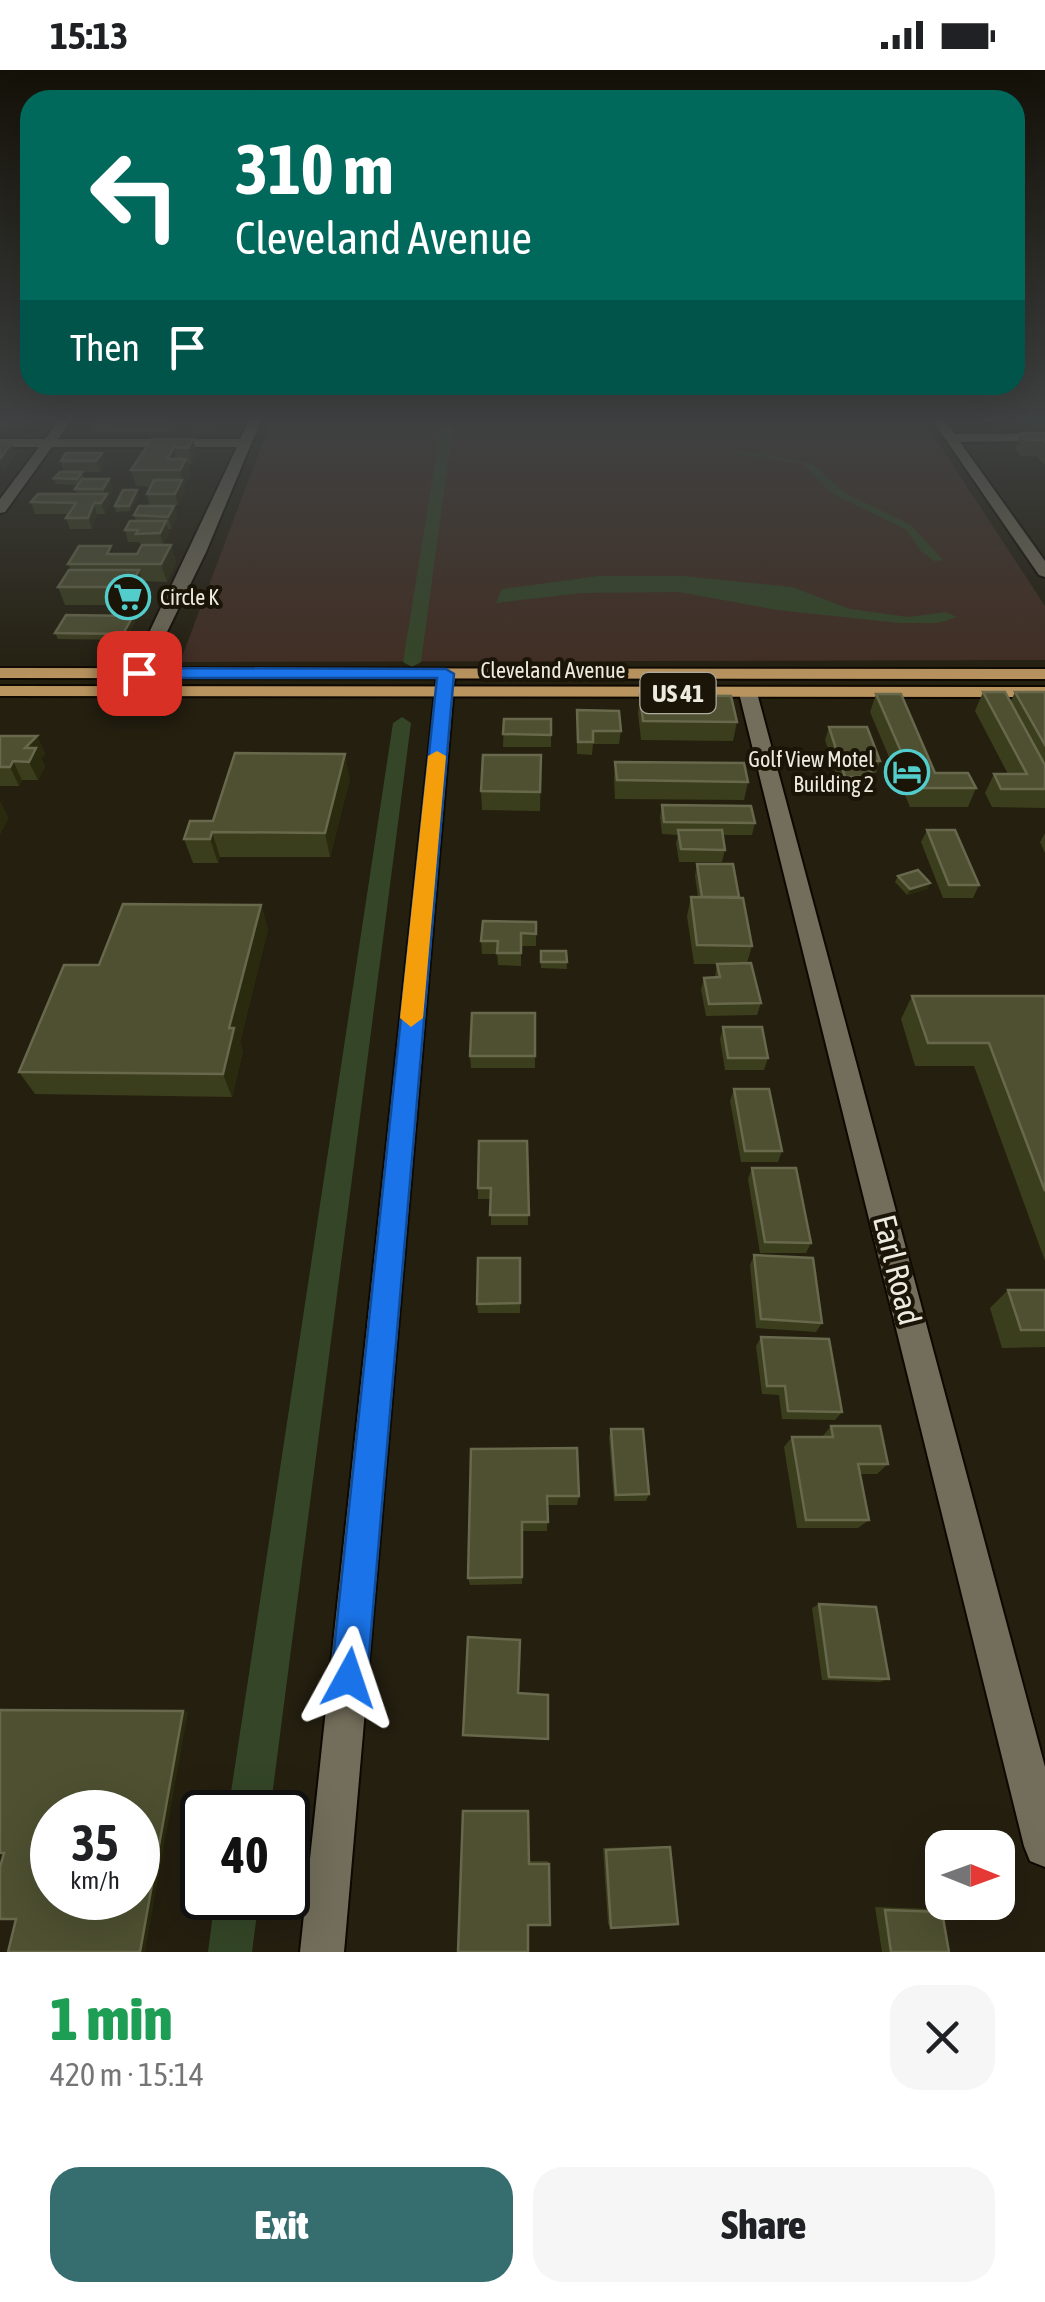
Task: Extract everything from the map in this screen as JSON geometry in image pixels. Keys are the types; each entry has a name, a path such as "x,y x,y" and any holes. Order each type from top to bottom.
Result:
{"main road":[{"name":"Cleveland Avenue","path":"0,672 748,693 1045,692"},
{"name":"Cleveland Avenue","path":"0,691 1045,674"}],"street":[{"path":"139,673 218,506"},
{"path":"998,506 1045,572"},
{"path":"322,1952 444,683"},
{"name":"Earl Road","path":"748,693 1045,1846"}],"shaded area":[{"path":"239,506 979,506 1045,606 1045,660 180,662"},
{"path":"857,506 871,506 911,525 943,560 934,561 921,551 905,529"},
{"path":"599,576 683,576 792,587 850,609 909,617 945,612 957,617 938,623 899,623 777,610 679,592 581,593 496,603 502,589"}],"building":[{"path":"74,506 93,506 88,518 66,518"},
{"path":"139,506 174,506 168,517 134,515"},
{"path":"130,521 166,521 160,533 136,534 138,530 125,530"},
{"path":"142,545 171,545 161,564 68,564 79,546 111,546 107,554 137,554"},
{"path":"69,570 139,570 130,587 58,587"},
{"path":"66,615 133,616 123,634 55,633"},
{"path":"983,692 1005,692 1045,765 1045,789 1001,789 994,774 1027,774"},
{"path":"1015,692 1045,692 1045,745"},
{"path":"876,694 901,694 935,773 968,773 976,788 917,788"},
{"path":"640,695 731,696 737,722 643,721"},
{"path":"577,710 619,711 621,731 593,731 593,742 578,742"},
{"path":"504,719 551,719 551,735 503,734"},
{"path":"829,727 867,727 880,761 867,761 873,777 845,777"},
{"path":"0,736 37,736 25,748 36,748 29,762 13,761 10,767 0,767"},
{"path":"235,753 345,754 325,833 212,832 210,839 184,839 190,821 213,821"},
{"path":"483,755 541,755 540,792 481,791"},
{"path":"615,762 744,763 748,782 617,780"},
{"path":"662,805 751,806 755,823 664,822"},
{"path":"678,830 722,830 725,850 681,849"},
{"path":"927,830 955,830 979,885 949,885"},
{"path":"697,864 733,864 739,897 702,897"},
{"path":"918,870 930,883 910,889 898,876"},
{"path":"691,897 743,898 752,946 697,945"},
{"path":"123,904 261,905 229,1028 234,1028 223,1074 19,1072 64,965 99,965"},
{"path":"483,921 536,922 536,934 521,933 521,953 497,953 498,941 481,941"},
{"path":"541,951 566,951 567,962 541,962"},
{"path":"751,963 761,1003 709,1004 704,978 720,977 717,964"},
{"path":"912,996 1045,996 1045,1191 989,1043 928,1043"},
{"path":"472,1013 535,1013 535,1056 470,1056"},
{"path":"723,1027 762,1027 768,1058 728,1058"},
{"path":"734,1089 769,1089 782,1151 745,1151"},
{"path":"479,1141 527,1141 529,1215 490,1215 491,1188 478,1188"},
{"path":"752,1168 796,1168 811,1243 765,1242"},
{"path":"754,1255 813,1258 822,1323 761,1319"},
{"path":"478,1258 520,1258 520,1303 477,1304"},
{"path":"1008,1290 1045,1290 1045,1330 1021,1330"},
{"path":"761,1337 829,1339 842,1412 788,1411 785,1386 767,1386"},
{"path":"831,1426 880,1426 888,1464 858,1464 869,1520 806,1520 792,1437 833,1437"},
{"path":"611,1429 643,1429 649,1494 616,1495"},
{"path":"577,1448 579,1496 547,1496 548,1522 522,1522 522,1577 468,1578 471,1449"},
{"path":"819,1604 876,1607 889,1679 829,1677"},
{"path":"468,1637 520,1640 518,1693 548,1695 548,1739 463,1735"},
{"path":"0,1710 183,1711 160,1840 160,1790 30,1790 30,1920 146,1920 140,1952 8,1952 16,1919 0,1919 0,1867 4,1853 0,1853"},
{"path":"463,1811 528,1811 529,1864 549,1864 550,1925 528,1925 528,1952 458,1952"},
{"path":"670,1847 678,1924 611,1928 606,1850"},
{"path":"885,1910 925,1911 925,1920 943,1920 949,1952 891,1952"}],"waterway":[{"path":"412,662 435,506"},
{"path":"252,1790 402,723"},
{"path":"230,1952 234,1920"}],"slow traffic":[{"path":"411,1018 437,756"}],"place":[{"name":"Circle K","path":"128,597"},
{"name":"Golf View Motel Building 2","path":"907,772"}],"route":[{"path":"139,673 446,674 349,1678"}]}
